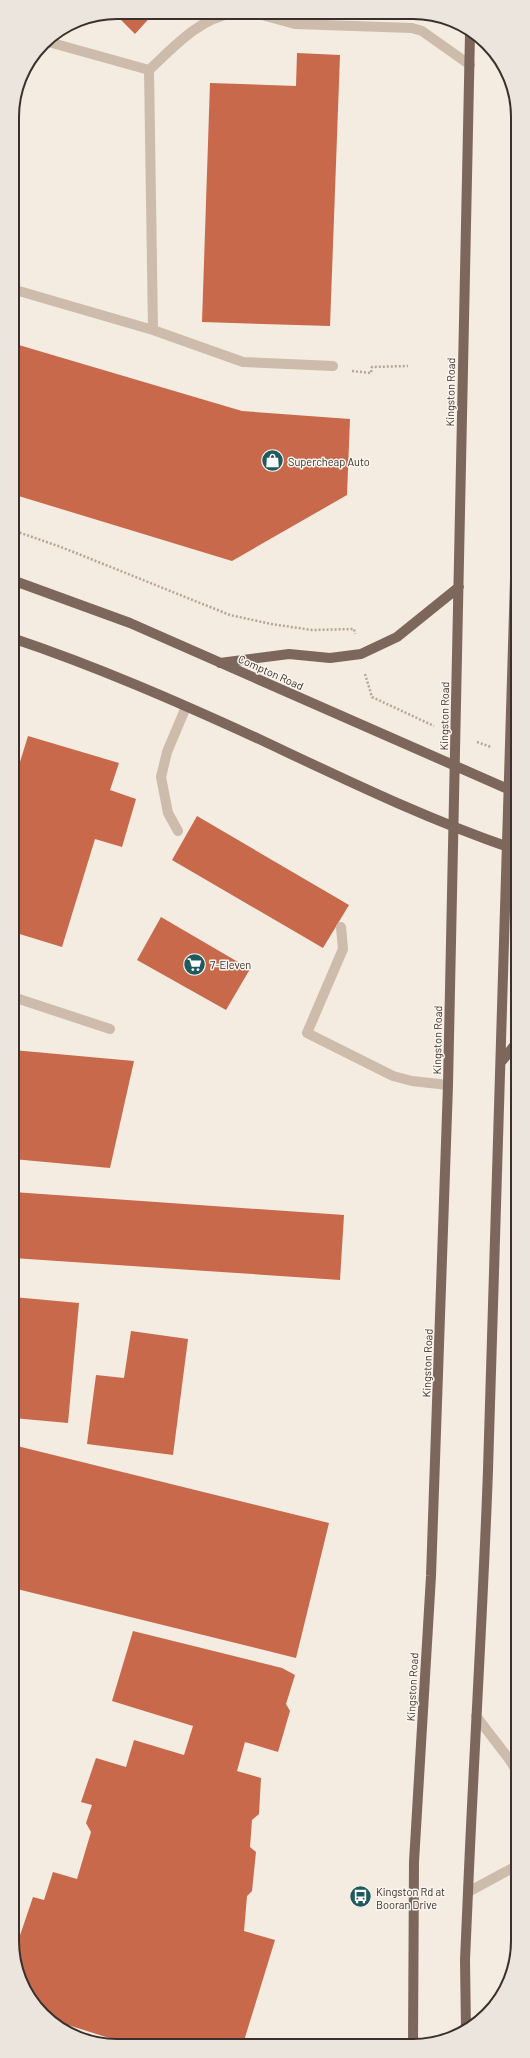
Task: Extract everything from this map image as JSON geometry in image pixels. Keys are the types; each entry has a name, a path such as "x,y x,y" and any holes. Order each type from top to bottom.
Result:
{"main road":[{"name":"Kingston Road","path":"413,2039 414,1862 431,1576 448,1085 456,768 470,37"},
{"name":"Compton Road","path":"19,583 130,623 511,791"},
{"path":"220,663 289,654 330,658 360,654 396,637 459,587"},
{"path":"19,641 70,658 186,706 379,796 454,827 511,847"},
{"path":"466,2023 465,1960 488,1478 502,1061 511,874"},
{"path":"502,1061 511,1050"}],"lane":[{"path":"149,70 206,21 211,19"},
{"path":"276,19 294,24 412,28 422,31 470,65"},
{"path":"53,43 149,70"},
{"path":"149,70 153,330"},
{"path":"19,291 153,330 243,362 333,366"},
{"path":"178,831 168,813 161,777 167,752 186,706"},
{"path":"342,927 343,949 307,1033 393,1076 412,1081 448,1085"},
{"path":"19,998 110,1029"},
{"path":"476,1716 511,1762"},
{"path":"468,1892 511,1869"}],"path":[{"path":"333,366 362,373 371,373 372,367 408,366"},
{"path":"19,532 61,546 230,615 271,624 312,630 354,629 357,641"},
{"path":"364,669 372,697 424,722"}],"building":[{"path":"120,19 149,19 135,34"},
{"path":"297,53 340,55 330,326 202,322 210,83 296,86"},
{"path":"19,345 242,411 350,419 347,495 232,561 19,496"},
{"path":"28,736 119,763 110,790 136,799 122,847 95,839 62,947 19,934 19,765"},
{"path":"197,816 349,905 323,948 172,860"},
{"name":"7-Eleven","path":"161,917 250,969 226,1010 137,960"},
{"path":"19,1051 134,1061 110,1168 19,1160"},
{"path":"19,1192 344,1215 340,1280 19,1258"},
{"path":"19,1298 79,1303 68,1423 19,1419"},
{"path":"131,1331 188,1339 173,1455 87,1444 96,1375 124,1378"},
{"path":"19,1446 329,1523 296,1658 19,1589"},
{"path":"133,1631 282,1668 295,1675 286,1704 290,1711 278,1752 245,1742 237,1771 261,1778 259,1814 252,1820 250,1847 256,1852 252,1891 247,1896 244,1931 275,1940 245,2039 112,2039 68,2026 57,2019 39,2001 24,1972 21,1960 19,1938 33,1897 44,1900 53,1872 77,1879 91,1832 86,1823 92,1805 81,1802 96,1758 126,1767 134,1740 184,1755 193,1726 112,1701"}],"place":[{"name":"Supercheap Auto","path":"272,461"},
{"name":"7-Eleven","path":"194,964"},
{"name":"Kingston Rd at Booran Drive","path":"361,1897"}]}
